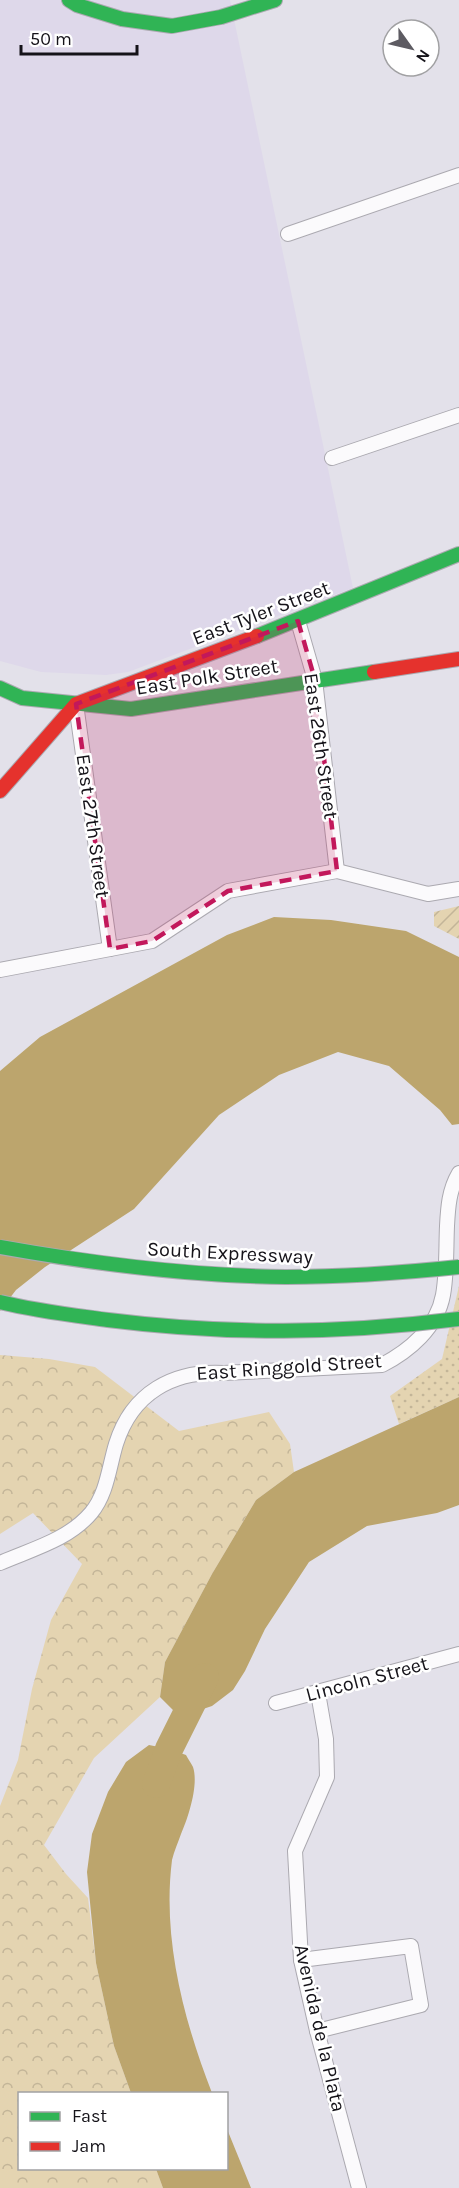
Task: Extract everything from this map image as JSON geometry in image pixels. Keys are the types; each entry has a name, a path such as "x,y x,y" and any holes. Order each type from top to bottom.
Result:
{"main road":[{"path":"69,0 77,5 122,19 172,26 221,17 275,0"},
{"name":"East Tyler Street","path":"76,704 298,621 459,554"},
{"name":"East Polk Street","path":"0,687 22,698 131,709 459,659"},
{"path":"0,791 76,704"},
{"name":"South Expressway","path":"0,1247 62,1259 175,1273 238,1276 312,1278 459,1267"},
{"path":"0,1302 43,1311 145,1325 237,1331 383,1328 459,1319"}],"street":[{"path":"288,234 459,175"},
{"path":"332,458 459,415"},
{"name":"East 26th Street","path":"298,621 315,680 337,871"},
{"name":"East 27th Street","path":"76,704 110,949"},
{"path":"0,970 152,941 228,891 337,871 428,894 459,889"},
{"name":"East Ringgold Street","path":"0,1563 62,1537 79,1526 93,1511 102,1493 117,1441 133,1410 147,1395 164,1383 183,1375 204,1371 224,1373 382,1365 403,1354 421,1338 434,1318 443,1296 448,1205 453,1184 459,1173"},
{"name":"Lincoln Street","path":"276,1703 459,1654"},
{"name":"Avenida de la Plata","path":"318,1693 326,1739 327,1777 296,1851 301,1960 317,2031 359,2188"},
{"path":"301,1960 411,1946 421,2005 317,2031"}],"highlighted area":[{"path":"298,621 315,680 337,871 228,891 152,941 110,949 76,704"}],"shaded area":[{"path":"0,0 230,0 353,588 128,672 106,675 41,672 0,661"},
{"path":"274,917 331,920 406,931 459,957 459,1124 452,1125 440,1110 389,1066 338,1052 279,1075 219,1115 134,1209 45,1267 16,1290 0,1311 0,1071 40,1037 227,935"},
{"path":"459,1397 459,1505 437,1513 367,1526 309,1562 265,1629 245,1671 233,1690 212,1706 194,1712 175,1712 160,1697 165,1662 212,1574 256,1500 294,1472"},
{"path":"149,1745 186,1755 193,1767 194,1792 172,1860 170,1920 184,2008 212,2092 131,2092 114,2046 96,1963 87,1872 92,1834 108,1792 126,1762"},
{"path":"228,2131 251,2188 163,2188 156,2170 228,2170"}],"green space":[{"path":"459,906 459,939 434,926 434,912"},
{"path":"459,1286 459,1397 399,1424 390,1396 442,1359"},
{"path":"0,1355 49,1359 95,1367 179,1431 269,1412 290,1444 294,1472 256,1500 212,1574 165,1662 160,1697 94,1758 44,1845 88,1898 96,1963 114,2046 131,2092 18,2092 18,2170 156,2170 163,2188 0,2188 0,1806 18,1760 32,1689 51,1620 82,1564 33,1513 0,1534"}],"waterway":[{"path":"156,1784 169,1749 205,1677"}],"traffic: fast":[{"path":"69,0 77,5 122,19 172,26 221,17 275,0"},
{"path":"257,636 459,554"},
{"path":"0,688 22,698 131,709 374,672"},
{"path":"0,1247 142,1268 250,1276 351,1275 459,1267"},
{"path":"0,1302 108,1320 240,1330 370,1328 459,1319"}],"traffic: jam":[{"path":"0,791 76,704 257,636"},
{"path":"374,672 459,659"}]}
